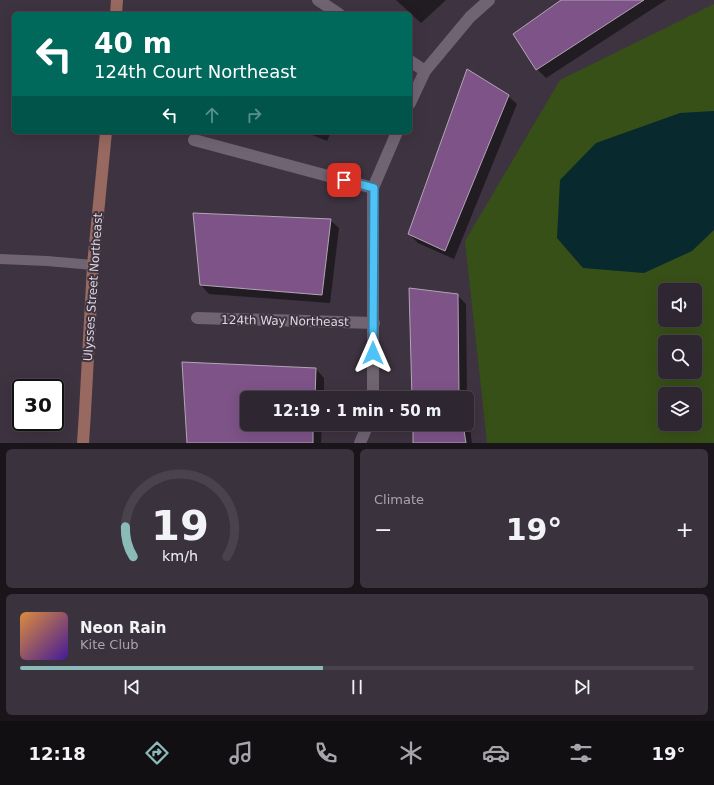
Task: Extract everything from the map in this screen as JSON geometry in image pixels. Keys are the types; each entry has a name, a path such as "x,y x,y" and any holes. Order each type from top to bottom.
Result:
{"street":[{"path":"116,12 117,0"},
{"path":"318,0 336,12"},
{"path":"412,99 425,72 470,17 489,0"},
{"path":"412,62 425,72"},
{"name":"Ulysses Street Northeast","path":"83,443 93,265 106,134"},
{"path":"373,391 374,188 396,134"},
{"path":"194,140 374,188"},
{"name":"124th Way Northeast","path":"197,318 374,323"},
{"path":"360,443 365,431"}],"lane":[{"path":"0,259 93,265"}],"green space":[{"path":"714,4 714,443 487,443 465,241 560,80"}],"shaded area":[{"path":"714,111 714,230 692,251 644,273 583,268 557,238 560,180 596,143 680,113"}],"building":[{"path":"561,0 644,0 536,70 513,34"},
{"path":"467,69 509,95 445,251 408,234"},
{"path":"193,213 331,219 322,295 200,285"},
{"path":"409,288 458,294 459,391 412,391"},
{"path":"182,362 316,368 315,391 240,391 240,431 313,431 313,443 187,443"},
{"path":"413,431 464,431 466,443 413,443"}],"route":[{"path":"344,180 374,188 373,353"}]}
